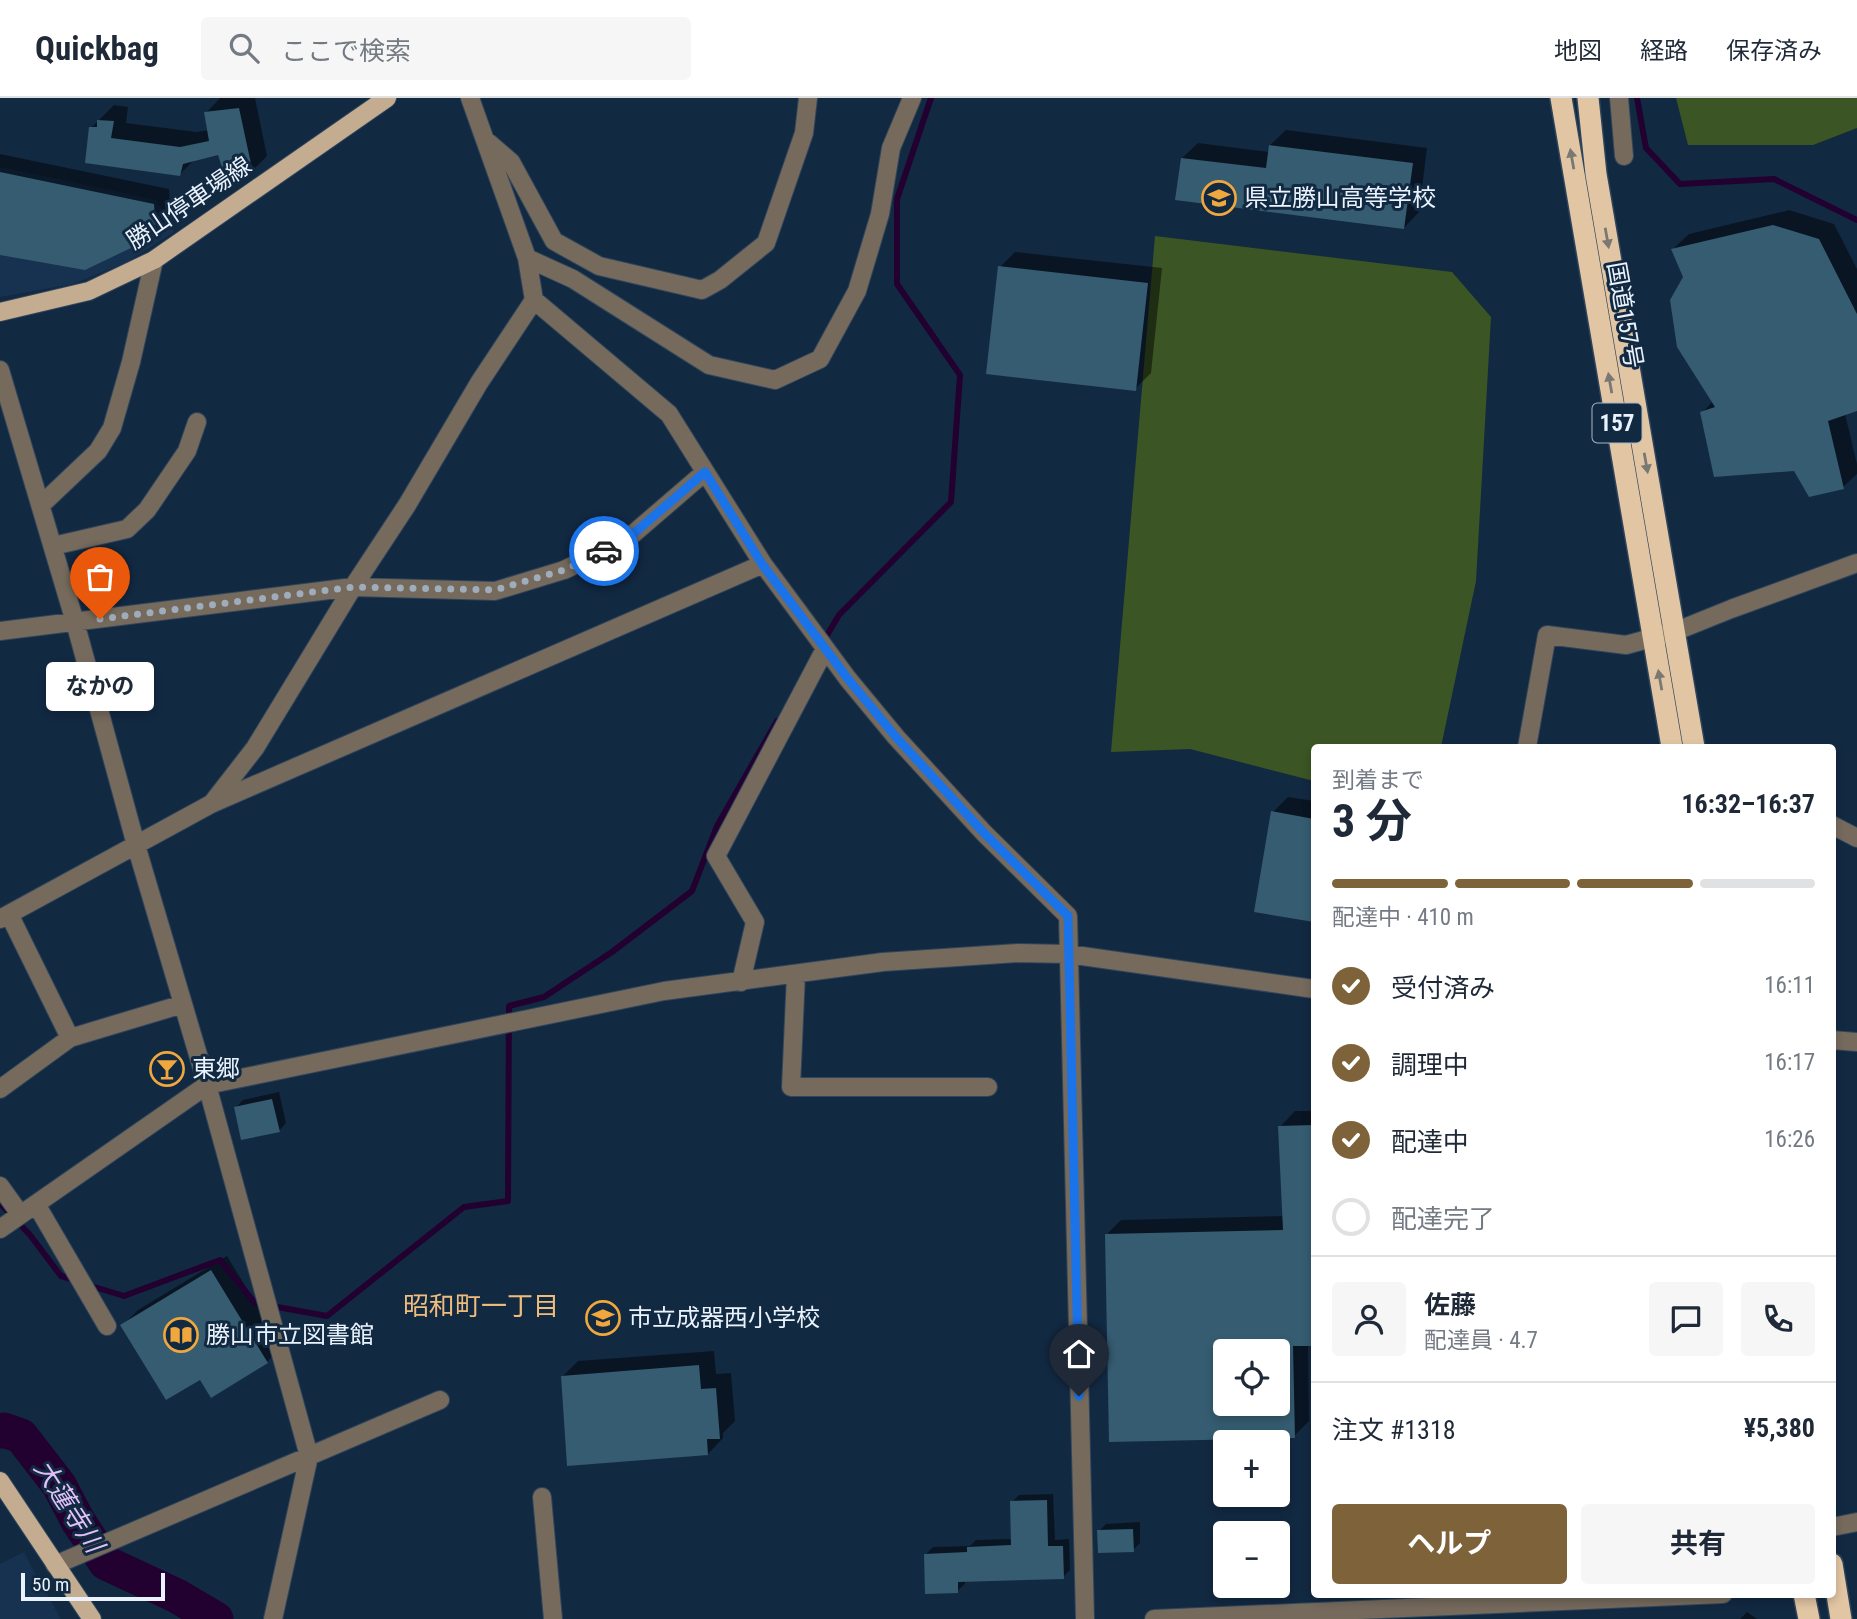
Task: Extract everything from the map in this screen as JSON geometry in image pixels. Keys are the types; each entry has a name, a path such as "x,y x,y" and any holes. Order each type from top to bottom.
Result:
{"highway":[{"name":"国道157号","path":"1561,98 1671,744"},
{"name":"国道157号","path":"1588,98 1599,187 1693,744"},
{"path":"1805,1598 1809,1619"},
{"path":"1836,1598 1841,1619"}],"main road":[{"name":"勝山停車場線","path":"0,312 89,291 154,260 387,98"},
{"path":"0,1481 92,1619"}],"street":[{"path":"470,98 527,258 534,300 669,414 762,564 825,649 896,737 1015,865 1068,916 1085,1619"},
{"path":"487,141 510,162 554,241 599,266 702,290 720,280 766,243 804,132 808,98"},
{"path":"527,258 573,279 709,365 775,380 820,359 857,291 880,214 891,148 912,98"},
{"path":"1619,98 1624,156"},
{"path":"41,505 98,452 112,428 131,362 154,260"},
{"path":"211,804 255,748 353,587 407,505 479,383 534,300"},
{"path":"0,370 207,1085 309,1456 273,1619"},
{"path":"53,546 127,529 148,510 187,452 197,422"},
{"path":"0,631 353,587 495,590 564,570 625,541 705,472"},
{"path":"1528,744 1547,635 1626,645 1674,632 1857,563"},
{"path":"70,1038 5,917 211,804 762,564"},
{"path":"741,982 755,922 716,856 825,649"},
{"path":"1836,827 1857,838"},
{"path":"0,1228 207,1085 664,991 883,961 1018,953 1068,954 1311,989"},
{"path":"796,974 791,1087 988,1087"},
{"path":"0,1089 70,1038 183,1004"},
{"path":"1836,1040 1857,1042"},
{"path":"0,1186 20,1214"},
{"path":"36,1204 107,1326"},
{"path":"55,1565 440,1400"},
{"path":"542,1497 553,1619"},
{"path":"1836,1526 1857,1522"},
{"path":"1154,1619 1632,1598"}],"shaded area":[{"path":"0,167 156,200 174,232 127,262 73,284 0,297"},
{"path":"24,1552 61,1619 0,1619 0,1564"}],"green space":[{"path":"1676,98 1857,98 1857,128 1813,145 1688,145"},
{"path":"1155,236 1452,272 1491,317 1476,581 1442,744 1311,744 1311,780 1190,749 1111,752"}],"building":[{"path":"239,108 253,173 227,182 218,155 183,164 180,176 85,163 89,127 97,127 97,120 114,121 111,138 180,147 209,141 204,112"},
{"path":"1269,145 1413,163 1404,229 1175,200 1181,158 1266,168"},
{"path":"0,172 154,204 156,236 85,270 0,255"},
{"path":"1773,225 1819,239 1857,314 1857,411 1828,421 1844,489 1809,497 1794,471 1714,477 1700,412 1715,407 1677,347 1670,300 1683,277 1671,249"},
{"path":"998,266 1148,283 1136,391 986,374"},
{"path":"1271,811 1311,818 1311,922 1254,912"},
{"path":"272,1099 280,1132 241,1140 234,1107"},
{"path":"1311,1125 1311,1346 1293,1346 1295,1438 1290,1438 1290,1430 1213,1430 1213,1440 1109,1442 1105,1234 1283,1230 1278,1126"},
{"path":"211,1270 268,1363 211,1398 200,1380 166,1400 120,1325"},
{"path":"699,1365 701,1389 716,1388 720,1439 707,1439 708,1455 567,1466 561,1376"},
{"path":"1047,1500 1048,1546 1063,1546 1064,1579 958,1582 958,1593 925,1594 924,1554 967,1552 967,1547 1011,1545 1010,1501"},
{"path":"1133,1529 1134,1552 1098,1553 1097,1530"}],"waterway":[{"path":"823,642 839,615 951,502 960,375 897,284 897,199 931,98"},
{"path":"1637,98 1646,148 1680,184 1774,179 1857,220"},
{"path":"88,1285 124,1296 220,1260 255,1303 327,1316 464,1207 508,1201 509,1006 544,997 612,952 692,891 717,826 777,721"},
{"path":"0,1203 30,1235 61,1276 78,1281"},
{"name":"大蓮寺川","path":"0,1431 21,1436 59,1485 78,1521 106,1563 177,1596 216,1619"}],"way so far":[{"path":"100,619 353,587 495,590 564,570 604,551"}],"place":[{"name":"県立勝山高等学校","path":"1219,198"},
{"name":"なかの","path":"100,619"},
{"name":"東郷","path":"167,1069"},
{"name":"市立成器西小学校","path":"603,1318"},
{"name":"勝山市立図書館","path":"181,1335"}],"district":[{"name":"昭和町一丁目","path":"481,1306"}],"route":[{"path":"604,551 625,541 705,472 762,564 848,679 896,737 984,833 1068,916 1079,1396"}]}
